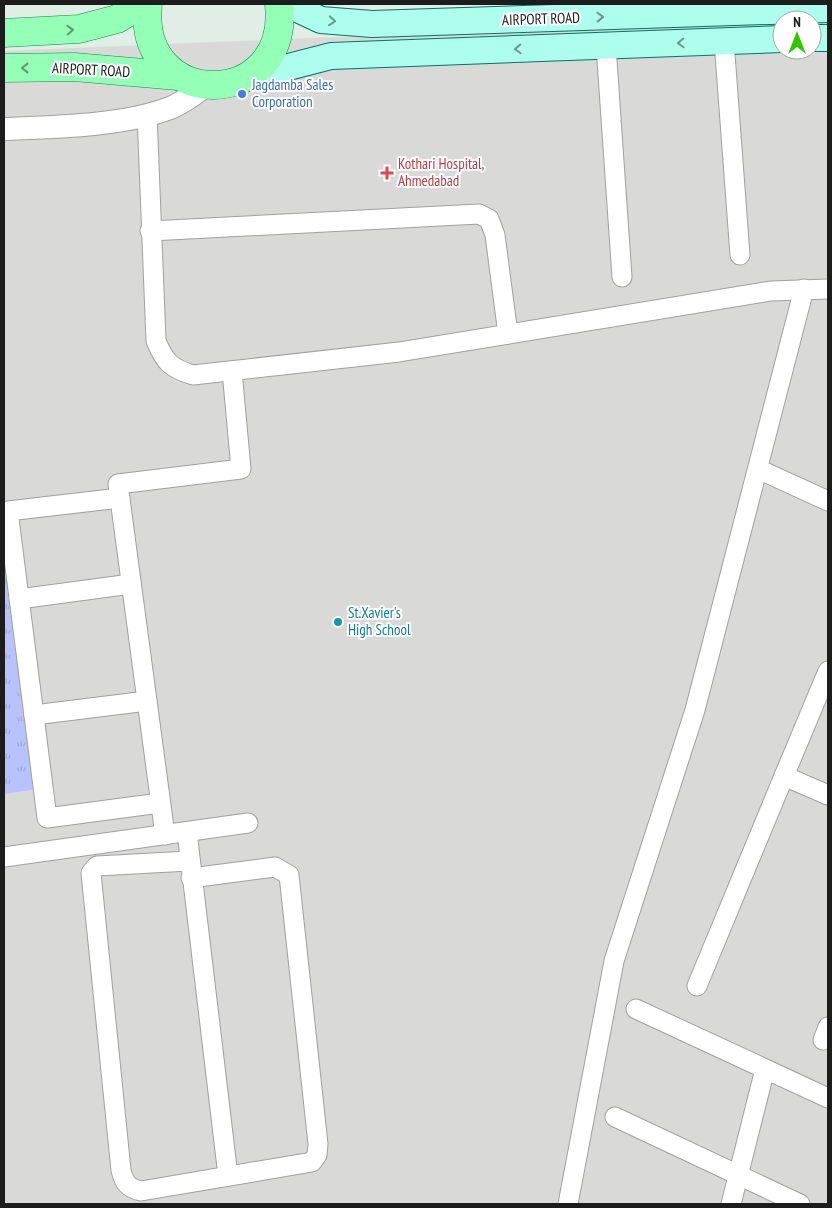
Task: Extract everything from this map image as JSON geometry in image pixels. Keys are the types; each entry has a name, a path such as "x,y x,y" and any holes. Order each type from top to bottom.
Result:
{"main road":[{"path":"4,34 79,29 117,19 142,4"},
{"name":"AIRPORT ROAD","path":"148,4 146,21 150,43 162,62 178,76"},
{"name":"AIRPORT ROAD","path":"246,78 264,64 276,45 281,22 279,4"},
{"name":"AIRPORT ROAD","path":"287,4 321,20 372,24 828,9"},
{"name":"AIRPORT ROAD","path":"4,68 74,67 178,76 206,86 226,85 331,56 772,40"}],"street":[{"path":"724,42 740,255"},
{"path":"606,46 622,277"},
{"path":"4,129 47,127 133,118 172,108 206,86"},
{"path":"147,114 150,231 156,340 164,358 175,369 193,375 400,352 771,291 828,289"},
{"path":"150,231 479,214 489,220 495,235 508,334"},
{"path":"568,1204 614,961 696,710 804,290"},
{"path":"165,835 118,484 240,469 232,372"},
{"path":"758,469 828,501"},
{"path":"120,498 8,511 46,818 160,803"},
{"path":"19,599 131,584"},
{"path":"697,986 828,671"},
{"path":"34,715 147,701"},
{"path":"784,776 828,795"},
{"path":"4,856 248,823"},
{"path":"186,832 228,1176"},
{"path":"97,866 190,870 275,867 288,875 291,882 318,1144 317,1154 312,1162 228,1176 141,1191 132,1189 124,1182 121,1170 91,873 97,866"},
{"path":"636,1009 828,1098"},
{"path":"732,1204 765,1069"},
{"path":"615,1117 800,1204"}],"shaded area":[{"path":"822,21 828,21 828,1204 4,1204 4,51 310,38 772,22 772,60 822,60"}],"green space":[{"path":"4,541 50,787 4,794"}],"place":[{"name":"Jagdamba Sales Corporation","path":"242,94"},
{"name":"Kothari Hospital, Ahmedabad","path":"387,173"},
{"name":"St.Xavier's High School","path":"338,622"}]}
